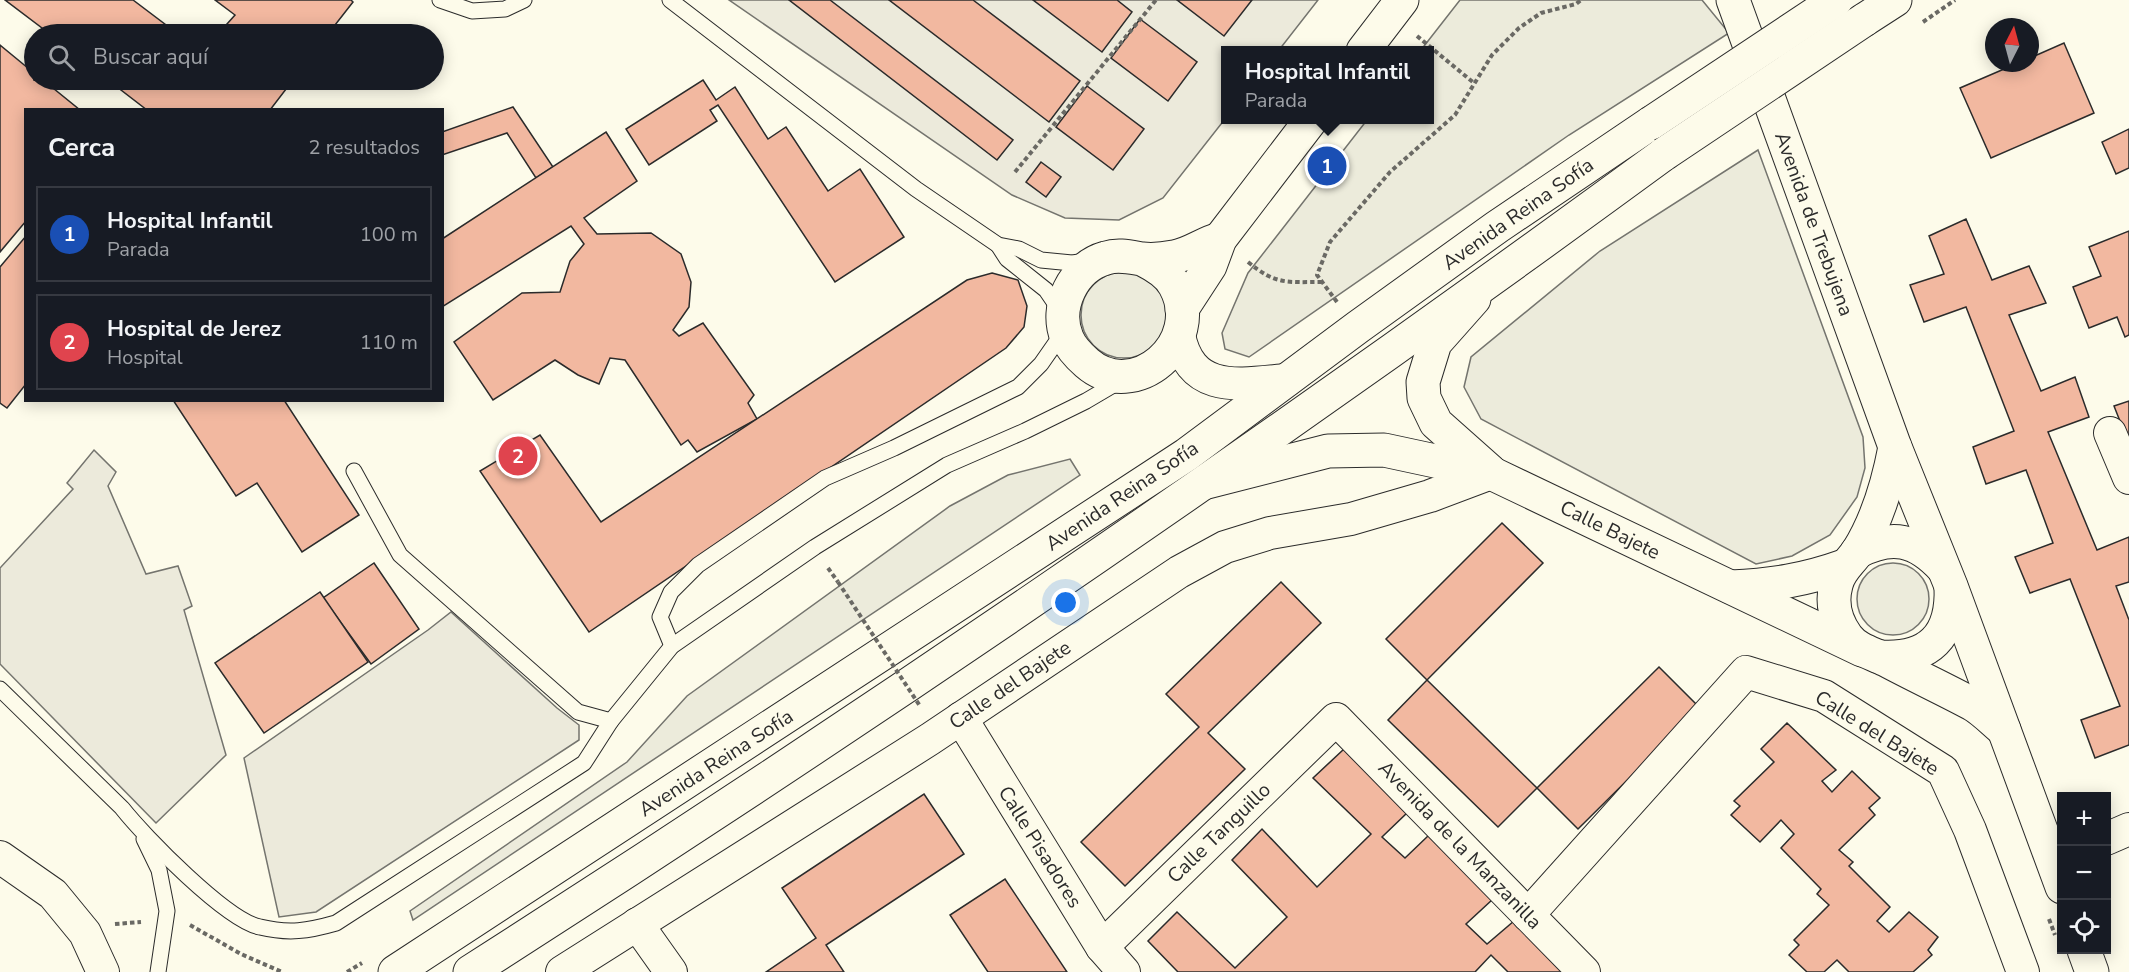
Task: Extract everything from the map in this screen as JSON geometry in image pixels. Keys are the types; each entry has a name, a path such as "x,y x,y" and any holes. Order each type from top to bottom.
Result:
{"main road":[{"name":"Avenida Reina Sofía","path":"395,972 1186,455 1497,227 1836,0"},
{"name":"Avenida Reina Sofía","path":"470,972 650,857 1119,543 1488,282 1664,154 1895,0"},
{"name":"Avenida de Trebujena","path":"1735,3 1895,447 2057,866"},
{"path":"1367,46 1396,7"},
{"path":"1181,322 1210,266 1220,239 1308,124"},
{"path":"1144,260 1188,254 1211,241 1220,239"},
{"path":"1125,256 1144,260 1161,270 1175,285 1182,303 1177,342 1166,358 1150,370 1131,375 1111,375 1092,368 1077,354 1066,338 1065,299 1073,281 1087,267 1106,258 1125,256"},
{"path":"1488,282 1435,344 1423,382 1424,398 1436,423 1491,472"},
{"path":"1895,447 1888,482 1877,515 1836,584 1834,603 1838,621 1848,638 1871,654 1975,706 2004,730"},
{"path":"1206,483 1329,451 1384,450 1491,472"},
{"name":"Calle Bajete","path":"1491,472 1871,654"},
{"name":"Avenida de Trebujena","path":"1850,559 1874,544 1893,541 1912,544 1930,554 1947,577 1952,606 1946,625 1935,641 1918,653 1899,658 1871,654"},
{"name":"Calle Bajete","path":"1729,587 1772,585 1812,577 1850,559"},
{"path":"2085,954 2092,972"}],"street":[{"path":"1181,322 1181,347 1189,363 1202,376 1232,385 1287,380"},
{"path":"2110,433 2129,478"},
{"name":"Calle del Bajete","path":"562,972 961,718 1179,572 1225,547 1269,533 1351,519 1430,496 1491,472"},
{"name":"Calle del Bajete","path":"1528,915 1746,672 1824,696 1943,771 1970,830 2023,972"},
{"name":"Calle Pisadores","path":"961,718 1102,947 1124,972"},
{"name":"Calle Tanguillo","path":"1102,947 1336,719"},
{"name":"Avenida de la Manzanilla","path":"1336,719 1584,972"},
{"path":"2111,837 2129,829"},
{"path":"0,857 53,894 85,933 103,972"},
{"path":"637,924 671,972"}],"lane":[{"path":"440,0 472,11 505,9 524,0"},
{"path":"670,0 916,189 998,245 1019,249 1041,260 1057,262 1072,263 1106,258"},
{"path":"672,646 660,617 671,592 698,565 825,478 894,448 1018,387 1041,364 1053,349 1064,322 1046,290 1007,260 998,245"},
{"path":"0,689 122,808 138,828 226,910 258,927 303,932 336,923 584,763 611,721 672,646 815,547 946,465 1076,406 1131,375"},
{"path":"354,471 400,555 578,711 611,721"},
{"path":"138,828 159,870 167,911 158,972"}],"path":[{"path":"1015,172 1156,0"},
{"path":"1358,327 1317,275 1330,242 1390,172 1455,115 1492,55 1519,28 1541,13 1576,4 1581,0"},
{"path":"1396,7 1474,83"},
{"path":"1220,239 1260,272 1277,281 1321,282"},
{"path":"838,582 920,706"}],"shaded area":[{"path":"729,0 1318,0 1282,46 1221,46 1221,124 1163,198 1119,220 1065,218 1012,195"},
{"path":"1460,0 1702,0 1729,33 1569,135 1249,357 1225,349 1222,333 1248,273 1364,124 1434,124 1434,46 1424,46"},
{"path":"1758,150 1863,437 1865,468 1857,497 1830,535 1792,556 1756,564 1481,419 1464,387 1471,357 1600,251"},
{"path":"1124,272 1148,279 1160,291 1167,315 1160,339 1148,351 1124,358 1100,351 1088,339 1081,315 1088,291 1100,279"},
{"path":"94,450 116,472 108,486 146,574 178,566 192,606 184,610 226,755 156,823 0,664 0,568 73,489 67,483"},
{"path":"1070,459 1080,475 413,920 410,911 627,762 687,696 950,506 1008,475"},
{"path":"1893,563 1913,569 1923,579 1929,599 1923,619 1913,629 1893,635 1873,629 1863,619 1857,599 1863,579 1873,569"},
{"path":"451,612 557,708 579,725 579,740 316,912 279,917 244,758"}],"building":[{"path":"5,0 133,0 165,24 37,24"},
{"path":"215,0 351,0 353,2 336,24 227,24 235,15"},
{"path":"789,0 830,0 1013,140 997,160"},
{"path":"889,0 973,0 1080,81 1049,122"},
{"path":"1033,0 1117,0 1132,12 1102,52"},
{"path":"1177,0 1252,0 1224,36"},
{"path":"1140,19 1197,62 1168,101 1111,58"},
{"path":"2064,43 2094,113 1991,158 1960,88 1997,72 2039,72 2039,54"},
{"path":"0,45 24,65 24,90 55,90 78,108 24,108 24,223 0,252"},
{"path":"703,80 716,100 735,87 768,139 786,127 828,191 860,169 904,237 835,282 718,105 710,110 717,121 649,165 626,129"},
{"path":"1087,86 1144,129 1113,170 1056,127"},
{"path":"121,90 285,90 272,108 144,108"},
{"path":"513,107 553,167 536,178 507,133 444,154 444,131"},
{"path":"2129,129 2129,168 2116,174 2102,142"},
{"path":"606,132 637,181 584,218 597,234 651,233 681,254 691,282 689,307 673,330 679,336 703,323 754,395 748,403 757,419 697,452 688,440 681,445 625,360 610,358 599,384 578,375 555,360 493,400 454,342 522,293 560,292 570,261 584,244 571,226 444,306 444,238"},
{"path":"1041,162 1061,177 1046,197 1026,182"},
{"path":"1966,219 1992,280 2029,266 2046,303 2009,315 2041,391 2075,377 2089,417 2048,432 2097,550 2129,537 2129,582 2116,586 2129,620 2129,745 2095,758 2081,720 2120,706 2070,579 2030,593 2015,557 2053,543 2026,470 1986,484 1973,447 2014,431 1966,307 1924,322 1910,285 1944,274 1929,236"},
{"path":"2129,231 2129,335 2125,337 2117,317 2089,328 2073,287 2101,276 2089,247"},
{"path":"24,238 24,387 7,408 0,403 0,267"},
{"path":"992,273 1018,280 1027,306 1024,327 1006,348 589,632 480,471 540,435 601,522 967,280"},
{"path":"2129,401 2129,444 2114,406"},
{"path":"174,402 285,402 359,515 302,552 257,483 236,496"},
{"path":"1502,523 1543,563 1427,680 1386,639"},
{"path":"374,563 419,629 371,664 323,598"},
{"path":"1281,582 1321,623 1208,733 1245,769 1125,886 1081,842 1199,727 1166,694"},
{"path":"320,592 368,662 264,733 215,663"},
{"path":"1659,667 1700,708 1578,829 1537,788"},
{"path":"1427,680 1537,788 1498,827 1388,720"},
{"path":"1787,723 1836,770 1822,781 1832,792 1852,771 1880,798 1869,808 1875,815 1839,850 1853,862 1849,866 1890,907 1877,921 1889,932 1909,912 1938,937 1928,950 1932,955 1913,972 1849,972 1837,960 1824,972 1807,972 1789,955 1799,945 1794,940 1829,905 1817,894 1821,889 1781,848 1794,834 1781,820 1760,842 1731,815 1740,806 1734,801 1774,762 1761,749"},
{"path":"1344,749 1408,812 1382,837 1405,858 1429,835 1493,899 1466,924 1487,944 1514,921 1562,972 1508,972 1491,955 1475,972 1178,972 1148,941 1177,912 1235,968 1287,917 1232,860 1262,829 1317,887 1371,834 1313,778"},
{"path":"924,794 964,854 826,945 844,972 766,972 816,938 782,888"},
{"path":"1005,879 1067,972 988,972 950,915"}],"place":[{"name":"Hospital Infantil","path":"1327,166"},
{"name":"Hospital de Jerez","path":"518,456"}]}
